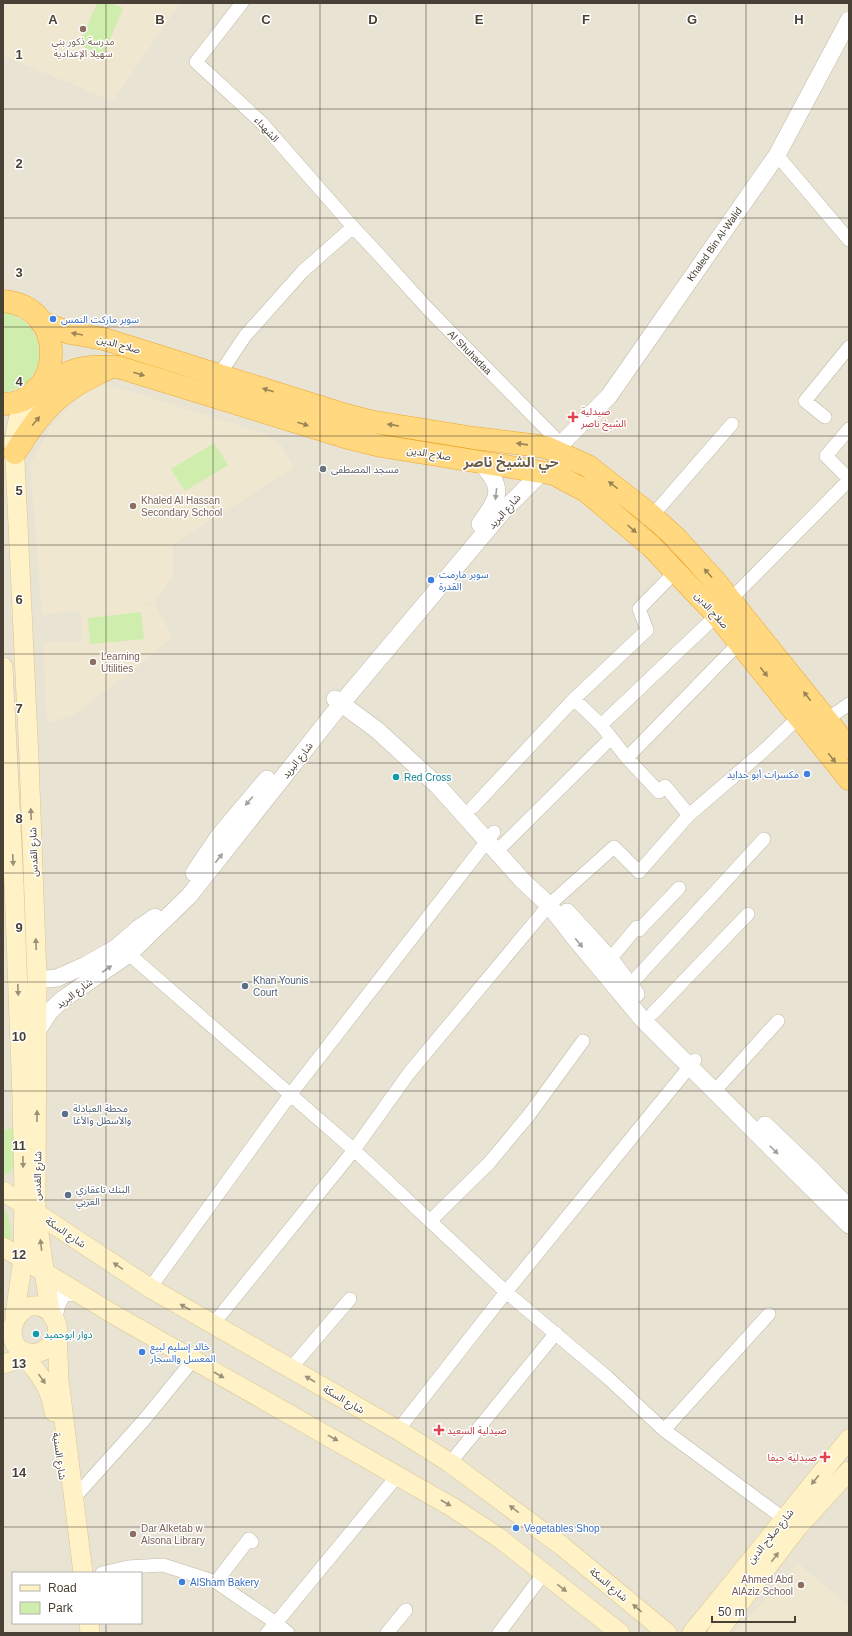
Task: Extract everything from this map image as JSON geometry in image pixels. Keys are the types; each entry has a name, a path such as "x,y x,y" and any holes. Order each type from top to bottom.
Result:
{"highway":[{"path":"6,299 25,306 36,315 45,327 50,340 52,355 50,367 45,378 33,393"},
{"name":"صلاح الدين","path":"42,322 70,333 104,339 369,421 474,438 558,448 588,466 652,516 676,538 724,607 815,722 849,779"},
{"name":"صلاح الدين","path":"3,404 19,401 72,370 98,366 112,367 241,404 332,433 381,446 554,474 586,491 640,536 676,571 724,607 740,642 815,722 849,748"},
{"path":"14,453 31,427 47,408 69,390 112,367"},
{"path":"241,404 246,383"}],"main road":[{"name":"شارع القدس","path":"10,1322 23,1259 30,1208 38,1031 29,759 14,453 14,440 18,420 33,393"},
{"name":"شارع القدس","path":"3,667 14,884 22,1098 30,1208 53,1321"},
{"path":"3,906 14,884"},
{"name":"شارع السكة","path":"3,1191 150,1288 214,1323 398,1430 450,1463 562,1546 667,1633"},
{"path":"3,1247 193,1360 452,1507 498,1537 620,1633"},
{"path":"3,1364 27,1353 50,1347 54,1340 53,1321 45,1308 37,1306 21,1309 10,1322 10,1336 27,1353"},
{"name":"شارع السنية","path":"53,1321 84,1572"},
{"name":"شارع السنية","path":"27,1353 50,1392 52,1400 75,1572"},
{"name":"شارع صلاح الدين","path":"717,1633 790,1523 849,1438"},
{"name":"شارع صلاح الدين","path":"692,1633 790,1523 849,1471"}],"street":[{"name":"الشهداء","path":"242,3 196,62 262,123 381,257"},
{"name":"Khaled Bin Al-Walid","path":"558,448 609,396 777,155 849,20"},
{"path":"777,155 849,240"},
{"path":"219,375 245,336 303,271 353,227"},
{"name":"Al Shuhadaa","path":"381,257 558,448"},
{"path":"825,416 806,401 849,347"},
{"path":"652,516 732,424"},
{"path":"601,725 724,607 849,480 826,456 849,429"},
{"name":"شارع البريد","path":"38,1031 50,1011 63,999 130,954 189,896 341,698 457,557 497,497 496,483 492,474 479,461"},
{"name":"شارع البريد","path":"37,977 47,979 57,978 86,965 116,948 139,928 162,912 188,882 219,836 504,510 542,472"},
{"path":"473,807 574,699 647,630 639,609 676,571"},
{"path":"627,758 740,642"},
{"path":"341,698 378,720 410,748 473,807 494,839"},
{"path":"341,698 438,786 470,820 494,839 552,902 610,959 628,986 653,1013 693,1063 849,1225"},
{"path":"574,699 601,725 610,739 659,792 664,786 689,815"},
{"path":"214,1323 354,1150 410,1073 552,902 614,846 639,872 689,815 755,759 815,722 849,704"},
{"path":"150,1288 290,1095 494,839 610,739"},
{"path":"628,986 764,839"},
{"path":"610,959 637,927 639,930 679,888"},
{"path":"552,902 574,937 643,1020 693,1063 721,1084 813,1171 849,1208"},
{"path":"653,1013 748,914"},
{"path":"130,954 354,1150 506,1292 607,1377 664,1430 790,1523"},
{"path":"721,1084 778,1021"},
{"path":"430,1222 441,1209 489,1163 529,1115 583,1041"},
{"path":"398,1430 506,1292 693,1063"},
{"path":"53,1321 59,1298 65,1292 78,1293"},
{"path":"291,1368 350,1299"},
{"path":"664,1430 769,1314"},
{"path":"450,1463 556,1333"},
{"path":"74,1498 144,1420 193,1360"},
{"path":"267,1633 398,1475"},
{"path":"216,1582 249,1539 252,1542"},
{"path":"106,1572 128,1567 163,1565 216,1582 276,1622 288,1633"},
{"path":"499,1633 544,1573"},
{"path":"387,1633 406,1610"}],"shaded area":[{"path":"3,3 849,3 849,1633 3,1633"},
{"name":"مدرسة ذكور بني سهيلا الإعدادية","path":"3,3 180,3 113,101 3,56"},
{"name":"Khaled Al Hassan Secondary School","path":"99,382 264,433 282,446 294,468 173,544 173,576 154,603 121,607 155,604 172,637 139,665 75,714 47,724 43,642 81,641 81,611 42,614 30,465 50,428 65,410"},
{"name":"Ahmed Abd AlAziz School","path":"798,1563 849,1606 849,1633 734,1633"}],"green space":[{"path":"97,3 111,3 123,8 103,56 79,45"},
{"path":"3,312 15,316 25,322 32,330 40,351 39,362 34,373 26,383 3,393"},
{"path":"214,443 228,465 185,491 171,469"},
{"path":"141,612 144,639 90,644 88,618"},
{"path":"13,1127 13,1169 8,1174 3,1175 3,1131"},
{"path":"3,1206 7,1214 10,1227 11,1240 9,1242 3,1241"}],"place":[{"name":"مدرسة ذكور بني سهيلا الإعدادية","path":"83,29"},
{"name":"سوبر ماركت النمس","path":"53,319"},
{"name":"صيدلية الشيخ ناصر","path":"573,417"},
{"name":"مسجد المصطفى","path":"323,469"},
{"name":"Khaled Al Hassan Secondary School","path":"133,506"},
{"name":"سوبر مارمت القدرة","path":"431,580"},
{"name":"Learning Utilities","path":"93,662"},
{"name":"مكسرات أبو حدايد","path":"807,774"},
{"name":"Red Cross","path":"396,777"},
{"name":"Khan Younis Court","path":"245,986"},
{"name":"محطة العبادلة والأسطل والأغا","path":"65,1114"},
{"name":"البنك تاعقاري العربي","path":"68,1195"},
{"name":"دوار ابوحميد","path":"36,1334"},
{"name":"خالد إسليم لبيع المعسل والسجار","path":"142,1352"},
{"name":"صيدلية السعيد","path":"439,1430"},
{"name":"صيدلية حيفا","path":"825,1457"},
{"name":"Vegetables Shop","path":"516,1528"},
{"name":"Dar Alketab w Alsona Library","path":"133,1534"},
{"name":"AlSham Bakery","path":"182,1582"},
{"name":"Ahmed Abd AlAziz School","path":"801,1585"}],"district":[{"name":"حي الشيخ ناصر","path":"511,462"}]}
